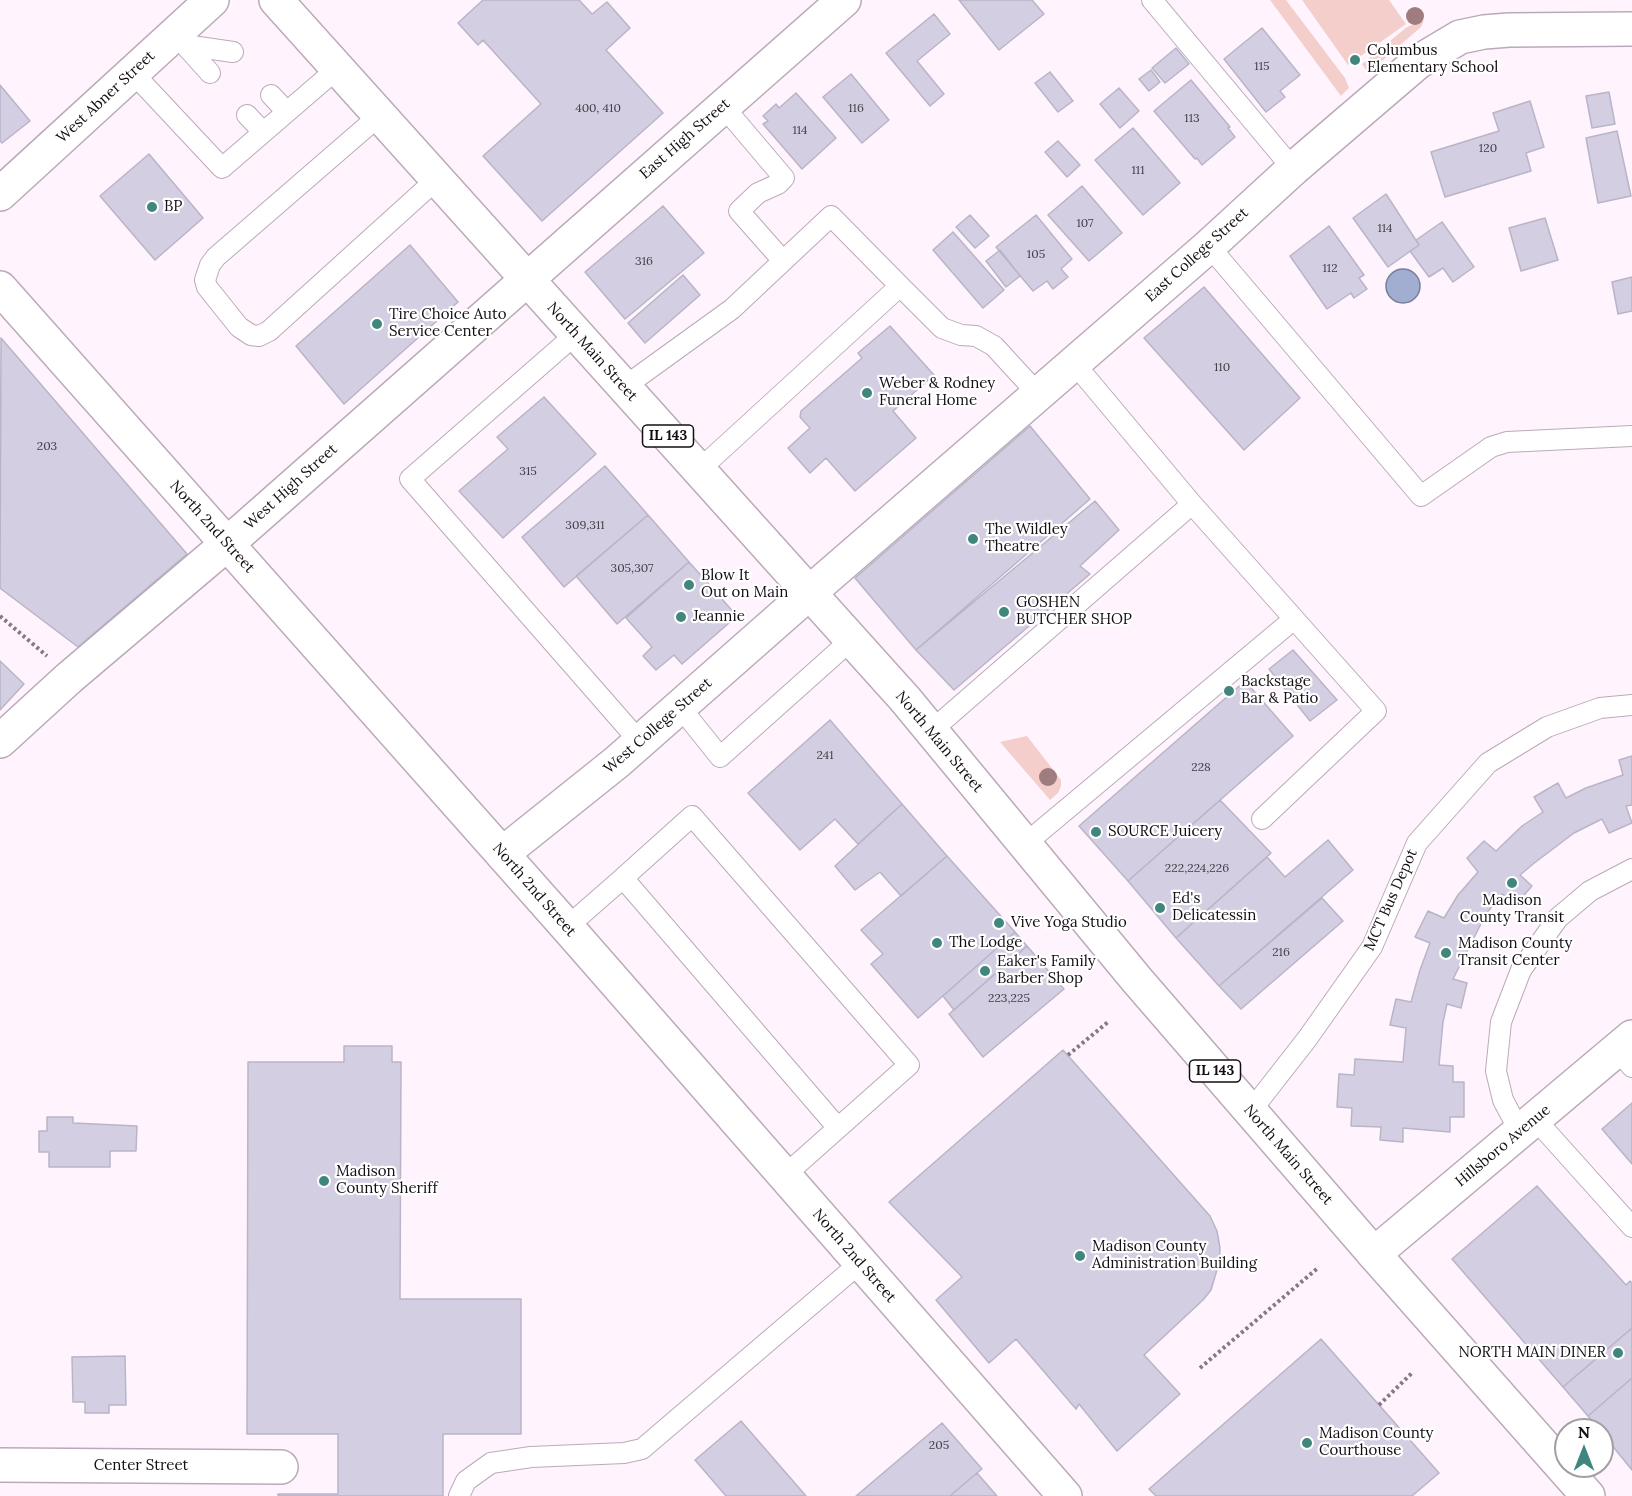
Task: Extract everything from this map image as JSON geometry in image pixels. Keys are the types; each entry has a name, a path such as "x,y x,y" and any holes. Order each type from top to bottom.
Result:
{"street":[{"name":"West Abner Street","path":"0,194 133,73 180,39 212,0"},
{"name":"North Main Street","path":"276,0 851,639 931,731 1137,980 1578,1492"},
{"name":"East High Street","path":"526,279 844,0"},
{"name":"East College Street","path":"809,593 1418,62 1460,37 1484,32 1632,29"},
{"name":"West High Street","path":"0,741 526,279"},
{"name":"North 2nd Street","path":"0,288 567,927 1065,1496"},
{"name":"West College Street","path":"502,854 640,742 809,593"},
{"name":"Hillsboro Avenue","path":"1374,1254 1528,1126 1627,1051"},
{"name":"Center Street","path":"0,1465 281,1467"}],"lane":[{"path":"1152,0 1293,169"},
{"path":"180,39 233,52"},
{"path":"180,39 210,73"},
{"path":"133,73 222,168 338,68"},
{"path":"271,95 286,112"},
{"path":"723,106 784,178 778,184 758,193 739,211 783,261"},
{"path":"246,115 263,132"},
{"path":"380,115 216,257 210,265 205,280 207,287 239,327 259,336 269,331 437,179"},
{"path":"624,387 732,309 831,216 942,328 976,336 993,346 1038,394"},
{"path":"1209,246 1421,496 1491,447 1507,442 1631,440"},
{"path":"699,470 900,285"},
{"path":"576,334 410,479 640,742"},
{"path":"1074,363 1192,504 1376,711 1262,819"},
{"path":"931,731 1192,504"},
{"path":"1025,844 1294,619"},
{"path":"680,707 720,757 851,639"},
{"name":"MCT Bus Depot","path":"1250,1112 1307,1039 1372,947 1417,843 1488,763 1547,727 1600,708 1632,705"},
{"path":"567,927 692,816 909,1065 784,1176"},
{"path":"1632,869 1590,891 1558,918 1521,970 1501,1022 1496,1071 1503,1100 1632,1227"},
{"path":"622,878 838,1128"},
{"path":"459,1496 466,1481 491,1463 531,1457 624,1453 642,1449 860,1263"}],"path":[{"path":"0,616 69,678"},
{"path":"1068,1056 1108,1022"},
{"path":"1200,1368 1319,1267"},
{"path":"1379,1405 1413,1372"}],"shaded area":[{"path":"1270,0 1286,0 1345,78 1349,88 1341,96"},
{"path":"1302,0 1389,0 1406,24 1348,65"},
{"path":"1424,20 1421,27 1368,73 1362,64 1407,27"},
{"path":"1027,736 1061,780 1058,793 1050,800 1000,742"}],"water":[{"path":"1403,269 1415,274 1420,286 1415,298 1403,303 1391,298 1386,286 1391,274"}],"building":[{"path":"483,0 579,0 592,14 607,2 630,28 606,50 663,113 542,221 483,156 541,104 483,40 478,45 458,23"},
{"path":"959,0 1032,0 1044,14 999,50"},
{"path":"934,14 950,34 917,61 944,94 930,106 886,53"},
{"path":"1262,28 1300,75 1280,91 1285,97 1266,112 1224,59"},
{"path":"1176,48 1189,64 1165,83 1152,68"},
{"path":"1151,70 1160,82 1149,91 1139,79"},
{"path":"1050,72 1073,101 1058,112 1035,83"},
{"path":"851,74 889,120 862,143 823,97"},
{"path":"1191,80 1230,127 1228,128 1235,137 1202,165 1154,111"},
{"path":"0,85 30,121 2,143 0,141"},
{"path":"1119,88 1139,111 1120,128 1100,104"},
{"path":"1609,92 1615,124 1592,128 1586,96"},
{"path":"796,93 836,138 802,169 763,124 768,121 763,116 776,104 779,108"},
{"path":"1530,101 1544,147 1526,153 1531,171 1445,197 1431,152 1499,131 1493,113"},
{"path":"1133,128 1180,183 1143,215 1095,160"},
{"path":"1617,131 1631,196 1598,203 1586,138"},
{"path":"1058,141 1080,165 1067,177 1045,152"},
{"name":"BP","path":"149,154 203,218 155,260 100,196"},
{"path":"1082,186 1122,233 1089,261 1048,215"},
{"path":"1386,194 1419,245 1388,267 1353,218"},
{"path":"663,206 704,253 625,319 585,272"},
{"path":"970,215 989,236 975,248 956,227"},
{"path":"1036,215 1072,259 1061,269 1068,277 1053,289 1047,281 1033,291 996,247"},
{"path":"1545,218 1558,260 1521,271 1509,228"},
{"path":"1442,222 1474,267 1453,282 1443,268 1429,277 1410,251 1419,245 1416,240"},
{"path":"1329,226 1364,275 1359,278 1367,289 1354,298 1351,293 1327,309 1290,256"},
{"path":"953,232 1004,290 983,308 933,250"},
{"name":"Tire Choice Auto Service Center","path":"410,245 458,302 344,404 296,346"},
{"path":"1000,250 1020,276 1006,287 986,261"},
{"path":"683,275 700,295 645,343 628,323"},
{"path":"1632,277 1632,311 1618,314 1612,282"},
{"path":"1204,287 1300,398 1244,450 1144,338"},
{"name":"Weber & Rodney Funeral Home","path":"890,326 934,375 893,411 916,438 855,491 826,458 810,473 788,448 810,428 800,417 801,411 862,358 858,353"},
{"path":"1,338 187,554 78,647 0,588"},
{"path":"544,397 596,454 503,538 459,491 508,449 497,437"},
{"name":"The Wildley Theatre","path":"1030,426 1090,499 916,650 855,578"},
{"path":"605,466 648,515 564,587 522,537"},
{"name":"GOSHEN BUTCHER SHOP","path":"1095,501 1119,530 1080,566 1090,574 954,690 916,650"},
{"path":"648,515 689,562 617,624 576,576"},
{"name":"Jeannie","path":"689,562 737,616 682,664 674,655 656,670 643,656 652,647 626,618"},
{"path":"1293,650 1337,700 1310,721 1269,669"},
{"path":"0,661 24,684 0,710"},
{"path":"1245,681 1293,736 1128,881 1079,826"},
{"path":"830,720 902,804 858,844 835,819 800,850 748,793"},
{"name":"Madison County Transit Center","path":"1632,756 1632,805 1626,806 1632,823 1609,833 1602,819 1574,833 1520,875 1532,886 1517,903 1502,894 1486,914 1453,979 1467,983 1461,1008 1447,1004 1439,1065 1453,1066 1453,1082 1464,1082 1464,1117 1450,1117 1450,1132 1403,1128 1403,1142 1380,1140 1381,1127 1351,1126 1352,1108 1337,1107 1339,1074 1354,1075 1355,1059 1403,1062 1406,1028 1390,1025 1396,999 1411,1002 1430,943 1415,937 1428,911 1444,918 1458,895 1478,872 1467,858 1484,841 1496,851 1522,826 1543,812 1534,797 1558,783 1566,798 1623,775 1619,760"},
{"path":"1220,800 1271,853 1176,938 1128,881"},
{"path":"902,804 947,856 901,896 880,872 855,890 835,866"},
{"path":"1328,840 1353,870 1219,986 1176,938 1267,857 1285,877"},
{"name":"The Lodge","path":"947,856 1015,932 918,1018 871,964 883,954 861,930"},
{"path":"1322,898 1343,921 1241,1009 1219,986"},
{"name":"Eaker's Family Barber Shop","path":"1015,932 1027,946 954,1010 943,996"},
{"path":"1027,946 1064,989 983,1057 949,1014"},
{"name":"Madison County Sheriff","path":"344,1046 392,1046 392,1062 401,1062 400,1299 521,1299 521,1434 443,1434 443,1496 278,1496 278,1494 338,1494 338,1434 247,1434 248,1062 344,1062"},
{"name":"Madison County Administration Building","path":"1063,1050 1210,1216 1217,1231 1220,1248 1219,1263 1211,1290 1144,1355 1180,1394 1117,1451 1079,1404 1076,1409 1016,1339 989,1363 936,1300 962,1277 889,1202"},
{"path":"1632,1103 1632,1164 1602,1129"},
{"path":"47,1117 73,1117 73,1123 137,1126 136,1151 110,1151 110,1167 49,1167 49,1152 39,1152 39,1131 47,1131"},
{"path":"1537,1186 1626,1285 1630,1281 1632,1283 1632,1328 1563,1387 1452,1259"},
{"name":"NORTH MAIN DINER","path":"1632,1328 1632,1378 1588,1416 1563,1387"},
{"name":"Madison County Courthouse","path":"1321,1339 1439,1473 1412,1496 1156,1496 1149,1489"},
{"path":"125,1356 126,1405 109,1405 109,1413 85,1413 85,1402 73,1402 72,1357"},
{"path":"1632,1378 1632,1470 1614,1448 1614,1418 1590,1418 1588,1416"},
{"path":"741,1421 806,1496 726,1496 695,1460"},
{"path":"942,1423 982,1469 950,1496 856,1496"},
{"path":"977,1473 997,1496 950,1496"}],"place":[{"name":"Columbus Elementary School","path":"1355,60"},
{"name":"BP","path":"152,207"},
{"name":"Tire Choice Auto Service Center","path":"377,324"},
{"name":"Weber & Rodney Funeral Home","path":"867,393"},
{"name":"The Wildley Theatre","path":"973,539"},
{"name":"Blow It Out on Main","path":"689,585"},
{"name":"GOSHEN BUTCHER SHOP","path":"1004,612"},
{"name":"Jeannie","path":"681,617"},
{"name":"Backstage Bar & Patio","path":"1229,691"},
{"name":"SOURCE Juicery","path":"1096,832"},
{"name":"Madison County Transit","path":"1512,883"},
{"name":"Ed's Delicatessin","path":"1160,908"},
{"name":"Vive Yoga Studio","path":"999,923"},
{"name":"The Lodge","path":"937,943"},
{"name":"Madison County Transit Center","path":"1446,953"},
{"name":"Eaker's Family Barber Shop","path":"985,971"},
{"name":"Madison County Sheriff","path":"324,1181"},
{"name":"Madison County Administration Building","path":"1080,1256"},
{"name":"NORTH MAIN DINER","path":"1618,1353"},
{"name":"Madison County Courthouse","path":"1307,1443"}]}
